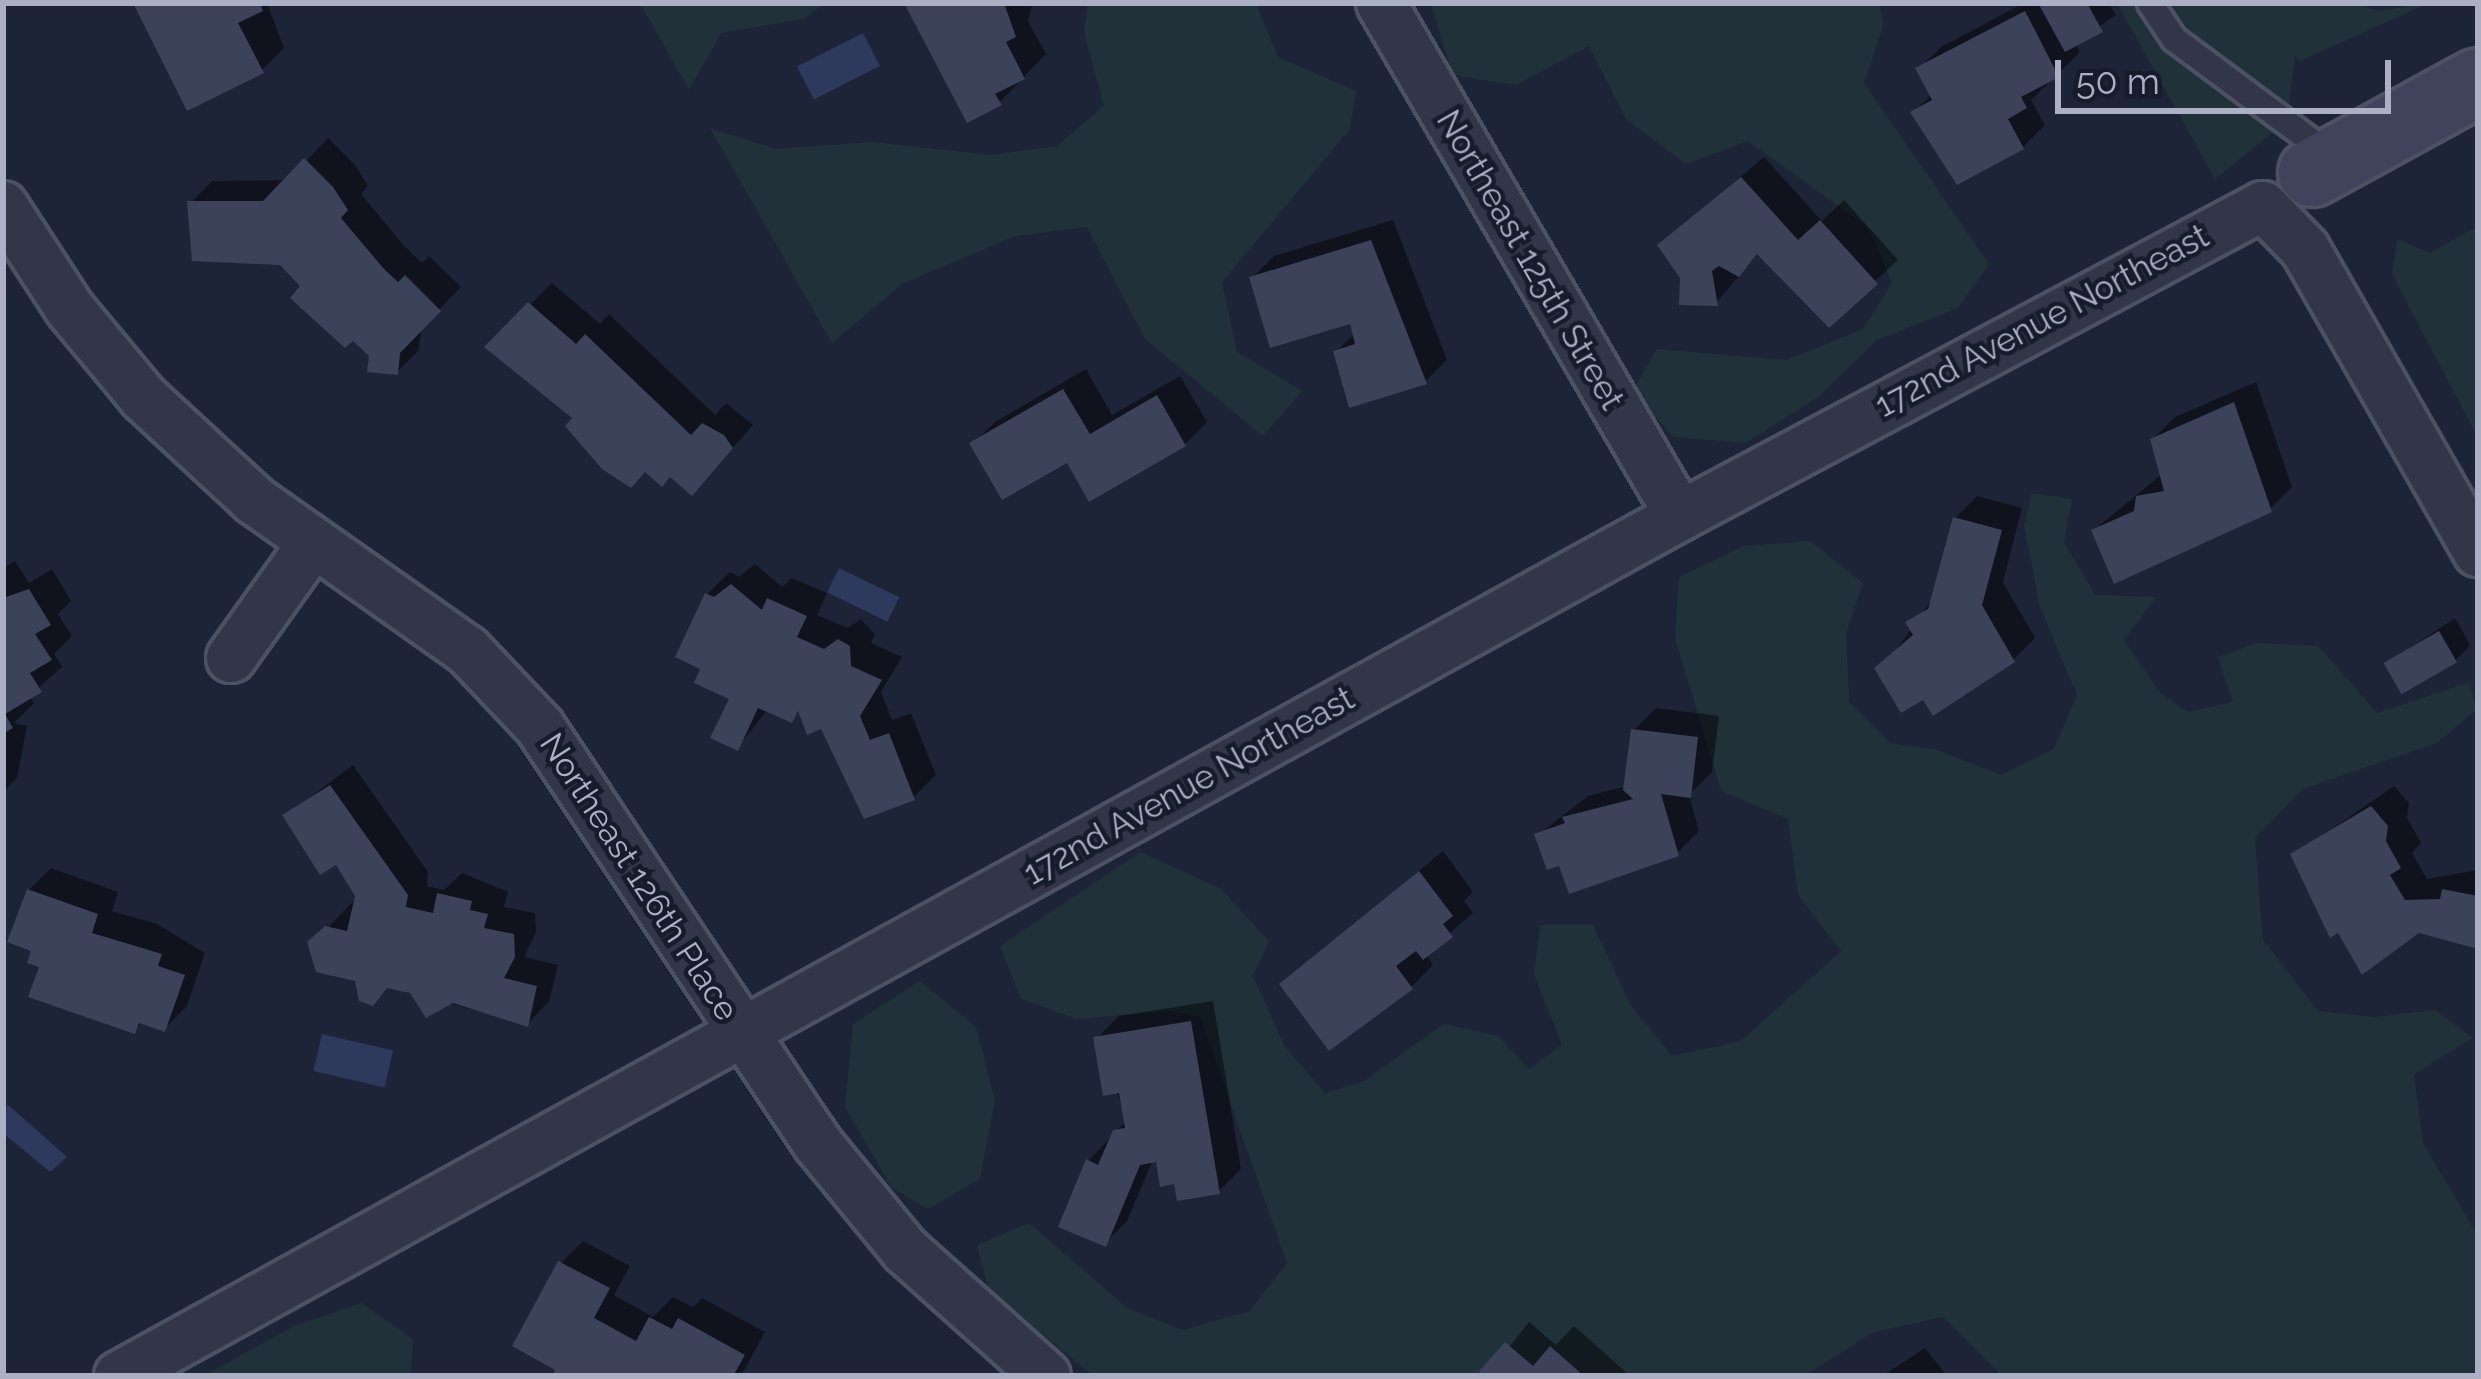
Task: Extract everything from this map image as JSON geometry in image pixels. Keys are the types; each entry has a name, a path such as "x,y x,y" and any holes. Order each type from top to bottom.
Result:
{"street":[{"name":"Northeast 125th Street","path":"1382,3 1680,516"},
{"name":"172nd Avenue Northeast","path":"119,1376 2478,82"},
{"path":"2304,179 2305,249 2478,552"},
{"name":"Northeast 126th Place","path":"3,206 70,309 144,398 254,500 467,650 540,727 741,1033 905,1250 1046,1376"},
{"path":"231,658 313,543"}],"lane":[{"path":"2150,3 2174,39 2304,179"}],"shaded area":[{"path":"640,3 826,3 803,19 721,33 689,90"},
{"path":"1088,3 1256,3 1278,57 1356,91 1350,129 1222,282 1237,352 1302,391 1263,436 1145,339 1087,227 1015,236 902,284 832,343 710,128 775,149 872,142 991,155 1057,146 1104,106 1084,31"},
{"path":"1431,3 1880,3 1883,27 1864,83 1989,264 1958,308 1877,340 1818,397 1746,443 1674,437 1632,392 1657,349 1787,360 1863,329 1892,283 1869,228 1748,141 1686,164 1626,119 1589,46 1516,85 1452,75"},
{"path":"2117,3 2354,3 2378,11 2429,3 2300,61 2295,55 2287,121 2215,179"},
{"path":"2478,226 2478,438 2392,274 2397,239 2430,253"},
{"path":"2032,493 2072,499 2064,542 2095,595 2156,597 2124,640 2160,693 2188,712 2233,702 2218,657 2257,643 2318,646 2377,713 2469,682 2477,709 2437,743 2303,789 2255,838 2263,940 2318,1011 2375,1017 2435,1010 2473,1038 2414,1074 2423,1143 2478,1236 2478,1376 2002,1376 1943,1317 1874,1332 1804,1376 1093,1376 988,1288 977,1245 1029,1223 1127,1308 1183,1330 1250,1311 1287,1263 1200,1017 1170,1011 1076,1019 1021,999 1000,946 1141,852 1221,889 1269,941 1253,976 1285,1047 1325,1093 1364,1081 1444,1024 1498,1036 1529,1069 1562,1045 1534,974 1540,925 1593,925 1630,1004 1672,1056 1741,1041 1841,951 1798,895 1788,819 1721,791 1675,638 1679,577 1743,546 1810,541 1863,583 1846,633 1849,702 1890,743 1937,750 2001,775 2054,749 2077,695 2040,607 2024,525"},
{"path":"920,981 976,1027 995,1100 980,1179 928,1209 891,1187 845,1107 853,1024"},
{"path":"361,1303 413,1339 411,1376 203,1376 292,1327"}],"water":[{"path":"863,33 880,66 814,100 797,67"},
{"path":"839,568 899,597 887,622 827,592"},
{"path":"322,1034 393,1050 385,1087 313,1071"},
{"path":"7,1104 67,1157 50,1172 3,1133"}],"building":[{"path":"133,3 260,3 263,11 238,23 264,73 187,111"},
{"path":"904,3 1004,3 1016,37 1006,42 1025,79 995,94 1002,105 967,123"},
{"path":"2038,3 2087,3 2103,32 2065,52"},
{"path":"2025,11 2059,77 2021,97 2027,108 2008,119 2024,149 1957,185 1910,112 1932,100 1915,68"},
{"path":"304,158 333,187 348,210 341,218 384,269 398,282 405,275 441,311 400,353 398,375 367,372 369,356 353,341 345,348 290,298 300,286 280,265 192,261 187,201 263,201"},
{"path":"1741,177 1798,240 1820,220 1878,284 1829,328 1757,254 1739,277 1719,266 1712,271 1718,306 1679,305 1680,278 1657,245"},
{"path":"1371,240 1427,384 1349,408 1333,351 1355,344 1350,324 1270,348 1249,277"},
{"path":"528,302 576,344 585,334 691,435 702,423 724,435 733,448 692,496 670,477 662,487 645,472 631,488 602,469 565,426 572,418 484,347"},
{"path":"1063,389 1090,434 1157,395 1186,446 1089,502 1067,463 1002,500 969,443"},
{"path":"2234,402 2272,512 2114,584 2091,530 2134,511 2136,496 2164,491 2150,439"},
{"path":"1953,517 2002,530 1982,605 2015,662 1933,716 1923,700 1901,713 1874,668 1913,635 1905,622 1928,609"},
{"path":"731,584 762,610 767,598 807,616 797,637 824,649 838,639 850,646 851,666 882,680 860,716 870,740 889,733 915,800 864,819 821,729 807,735 798,711 792,723 758,708 738,751 710,738 729,699 694,683 700,669 675,657 705,593 714,597"},
{"path":"29,589 51,625 35,634 52,660 30,673 42,692 5,714 13,728 3,734 3,598"},
{"path":"2439,631 2457,662 2402,694 2384,663"},
{"path":"1631,729 1698,737 1691,798 1661,794 1679,856 1569,894 1559,866 1547,870 1534,834 1565,823 1562,817 1633,799 1623,790"},
{"path":"330,785 408,895 406,907 433,913 437,893 472,901 470,910 488,914 484,928 514,934 515,957 504,978 537,986 528,1027 453,1003 426,1018 410,993 387,988 373,1006 359,1001 355,981 316,972 307,942 325,926 347,931 355,896 336,865 320,875 282,815"},
{"path":"2371,806 2388,826 2386,841 2401,868 2390,875 2405,900 2440,899 2442,889 2478,896 2478,949 2419,933 2362,975 2338,933 2330,938 2290,854"},
{"path":"1419,871 1453,916 1443,924 1453,937 1423,960 1416,951 1396,966 1413,989 1329,1051 1279,984"},
{"path":"27,889 98,914 92,933 162,954 158,966 185,975 165,1032 139,1023 135,1034 28,997 39,967 27,963 31,951 7,942"},
{"path":"1191,1021 1220,1194 1177,1201 1174,1184 1160,1187 1156,1162 1140,1165 1106,1247 1058,1227 1086,1159 1098,1165 1113,1130 1125,1128 1119,1093 1103,1096 1093,1037"},
{"path":"558,1261 610,1288 594,1318 636,1341 649,1317 672,1329 678,1318 745,1355 733,1376 552,1376 555,1370 512,1346"},
{"path":"1505,1342 1533,1366 1550,1346 1584,1376 1484,1376 1479,1371"}]}
